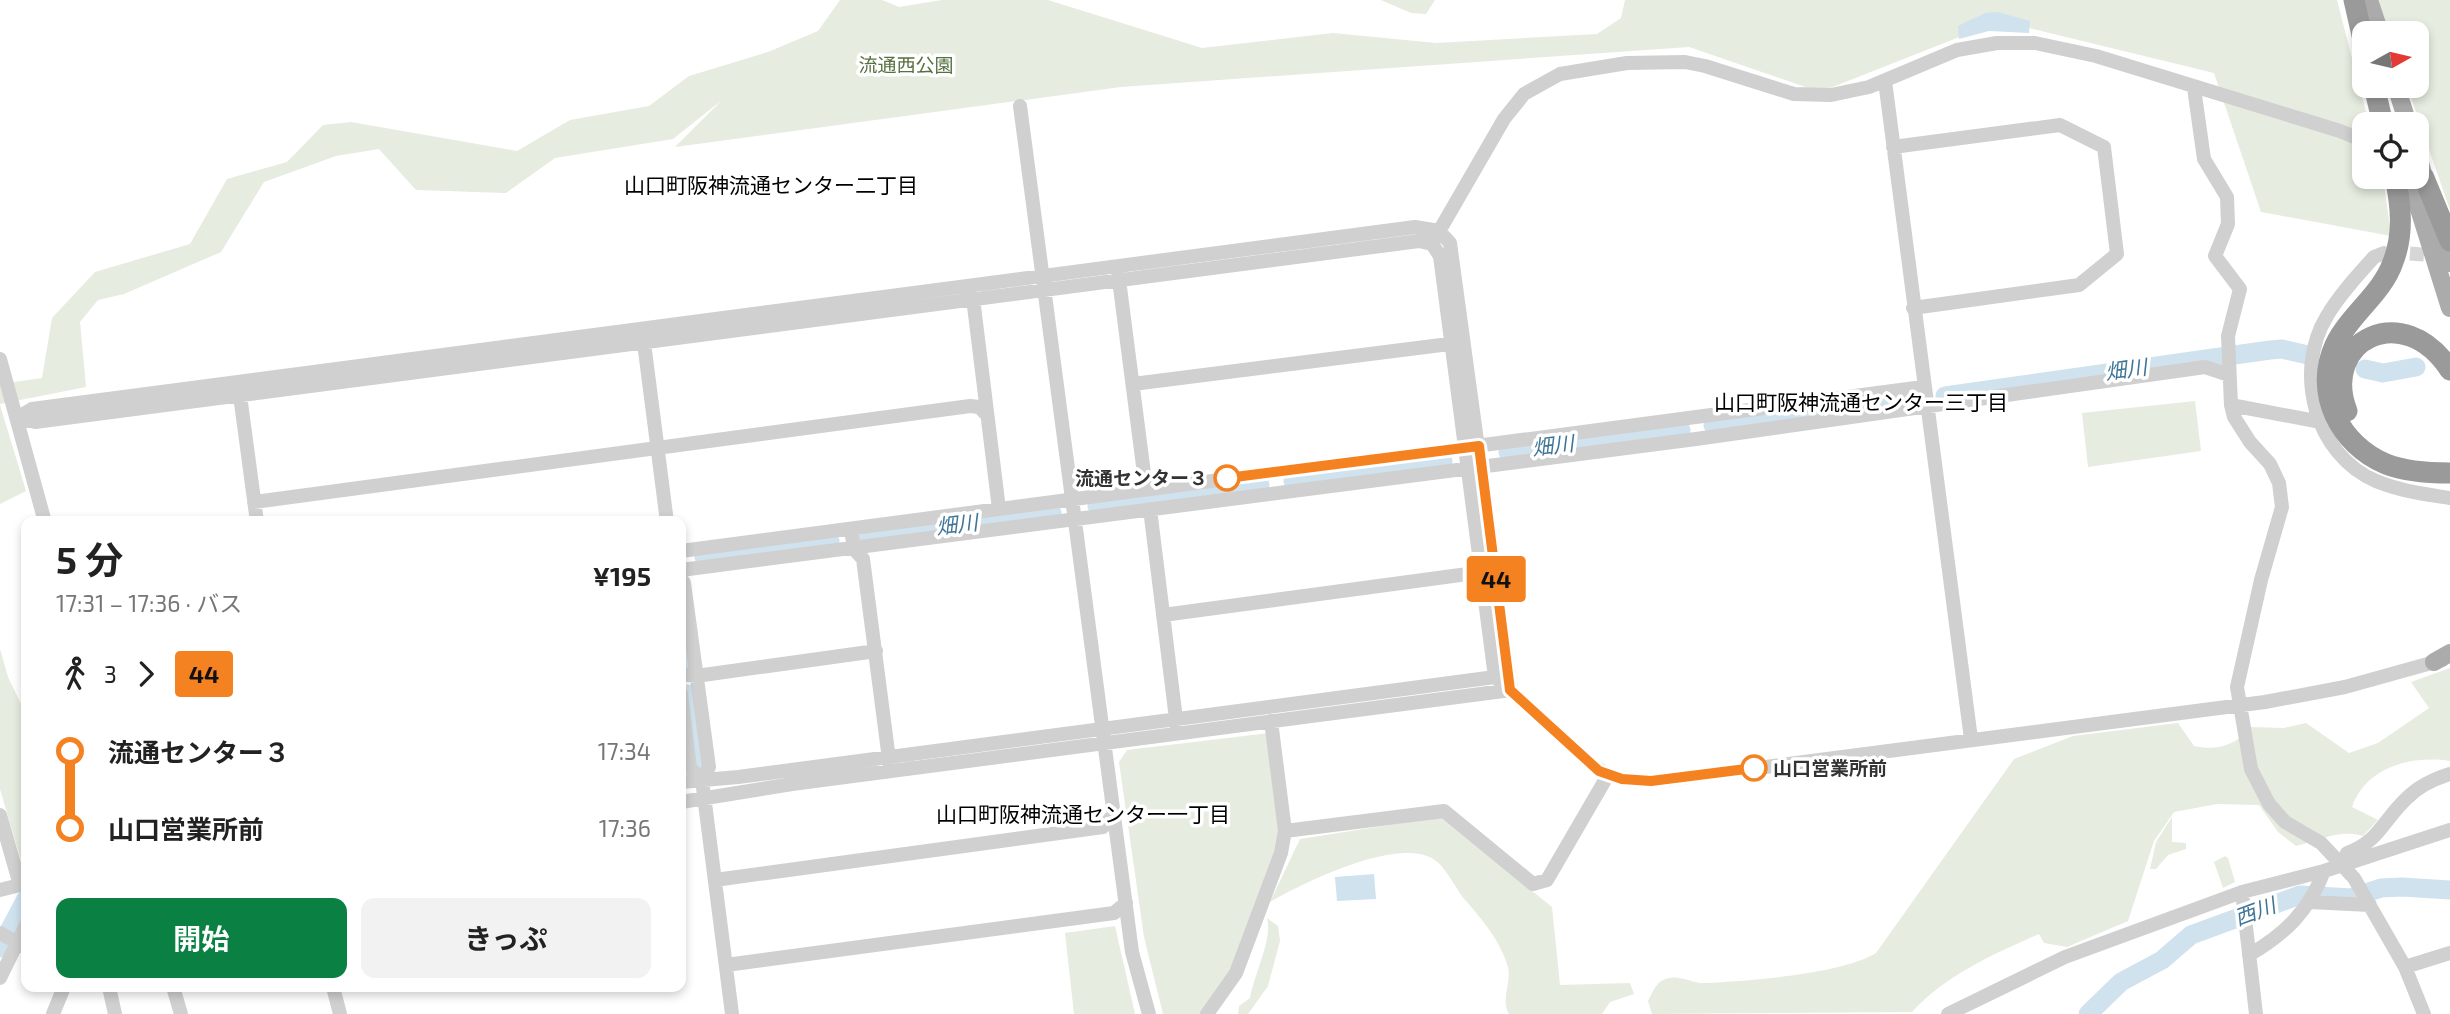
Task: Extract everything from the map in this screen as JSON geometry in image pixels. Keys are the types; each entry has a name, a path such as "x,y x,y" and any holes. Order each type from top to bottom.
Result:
{"highway":[{"path":"2355,0 2359,21"},
{"path":"2403,189 2393,263 2378,289 2336,344 2328,370 2329,396 2343,431 2363,451 2402,468 2450,474"},
{"path":"2411,189 2450,242"},
{"path":"2450,370 2437,351 2416,336 2383,333 2355,349 2349,358 2342,382 2342,394 2351,418 2366,437 2400,454 2450,460"}],"main road":[{"path":"2355,0 2361,21"},
{"path":"2369,0 2375,21"},
{"path":"2408,189 2450,309"},
{"path":"2409,189 2450,263"}],"street":[{"path":"1435,238 1513,105 1535,86 1560,74 1627,63 1685,62 1705,65 1774,89 1811,95 1851,92 1885,81 1957,50 2015,41 2075,50 2352,136"},
{"path":"1885,81 1925,406 1971,739"},
{"path":"2194,88 2204,159 2227,197 2228,225 2215,256 2240,289 2228,336 2231,405 2234,417 2270,464 2279,483 2282,507 2236,687 2251,769 2269,804 2285,822 2321,843 2343,865 2366,898 2405,967 2424,1014"},
{"path":"1020,106 1132,952 1149,1014"},
{"path":"1894,147 2060,125 2104,147 2117,254 2079,285 1913,308"},
{"path":"17,418 32,409 239,388 643,336 1118,273 1415,227 1454,252 1464,447 1474,467 1488,571 1510,690"},
{"path":"2384,253 2374,257 2326,316 2313,349 2311,382 2320,422 2334,449 2358,472 2391,487 2450,498"},
{"path":"1118,273 1146,489"},
{"path":"973,292 999,509"},
{"path":"643,336 666,516"},
{"path":"1133,384 1458,343"},
{"path":"1458,343 1479,446 1474,467"},
{"path":"0,359 43,516"},
{"path":"686,569 1696,439 2229,362"},
{"path":"686,550 1923,387"},
{"path":"239,388 256,516"},
{"path":"2231,405 2320,422"},
{"path":"254,502 970,406 979,407 986,414"},
{"path":"1693,418 1696,439"},
{"path":"1276,472 1279,492"},
{"path":"1150,509 1177,726"},
{"path":"852,529 854,549 863,559 890,764"},
{"path":"1488,571 1495,677 1591,764 1608,775 1635,781 1666,780 2239,704 2345,687 2445,657"},
{"path":"1163,615 1488,571"},
{"path":"686,598 709,767 702,780 732,1014"},
{"path":"686,675 696,676 876,651"},
{"path":"686,782 890,764 1177,726 1495,677"},
{"path":"1177,726 1271,721 1510,690"},
{"path":"1207,1014 1236,973 1281,853 1285,831 1271,721"},
{"path":"686,735 690,768 702,780"},
{"path":"686,801 890,764"},
{"path":"2343,865 2347,853 2371,842 2407,797 2423,785 2450,774"},
{"path":"1285,831 1444,811 1533,884 1540,884 1547,880 1608,775"},
{"path":"0,814 20,885 0,890"},
{"path":"715,880 1103,827 1114,814"},
{"path":"1948,1014 2065,957 2450,830"},
{"path":"2249,955 2294,924 2313,897 2324,871"},
{"path":"2313,897 2366,898"},
{"path":"2243,899 2256,1014"},
{"path":"726,965 1114,914 1126,903"},
{"path":"0,978 14,938"},
{"path":"2405,967 2450,953"},
{"path":"53,1014 62,992"},
{"path":"110,992 116,1014"},
{"path":"174,992 181,1014"},
{"path":"334,992 340,1014"}],"green space":[{"name":"流通西公園","path":"840,0 882,0 899,7 942,0 1048,0 1202,48 1333,33 1436,43 1597,34 1621,18 1625,0 2337,0 2352,58 2352,98 2362,98 2366,112 2352,112 2352,189 2385,189 2391,236 2261,212 2214,73 2000,21 1820,92 1689,47 1121,87 675,147 722,100 673,139 555,158 506,193 416,190 379,149 336,156 264,182 221,252 124,294 98,300 80,322 86,387 0,404 0,384 42,378 52,318 95,272 190,244 227,179 287,162 323,125 351,122 517,151 570,120 649,106 689,76 768,52 818,31"},
{"path":"1381,0 1435,0 1426,14 1411,13"},
{"path":"2378,0 2450,0 2450,210 2429,149 2429,112 2416,112 2411,98 2429,98 2429,21 2385,21"},
{"path":"2195,401 2201,451 2088,467 2082,413"},
{"path":"0,405 26,491 0,504"},
{"path":"0,649 8,677 21,704 21,861 0,789"},
{"path":"2450,668 2450,761 2406,762 2379,773 2368,782 2352,807 2378,820 2363,836 2337,835 2296,846 2278,832 2259,805 2217,804 2174,812 2154,841 2128,921 2067,947 2044,943 2039,934 1955,977 1939,987 1912,1012 1652,1014 1648,1001 1658,984 1665,979 1678,978 1706,983 1770,978 1841,966 1876,953 2014,759 2073,736 2178,723 2194,746 2210,748 2232,743 2251,727 2284,728 2306,723 2349,753 2378,743 2429,708 2411,682"},
{"path":"1269,733 1281,834 1232,974 1203,1014 1163,1014 1144,937 1119,762 1127,750"},
{"path":"1440,817 1552,907 1560,985 1630,983 1634,994 1610,1002 1602,1014 1509,1014 1506,1003 1509,973 1501,949 1443,868 1436,861 1420,854 1400,853 1353,864 1270,902 1300,839"},
{"path":"2172,817 2172,842 2186,843 2186,849 2168,855 2156,869 2150,869 2156,842"},
{"path":"2225,856 2235,882 2223,888 2214,862"},
{"path":"1267,918 1278,926 1280,941 1268,986 1248,1014 1238,1014 1239,1006 1250,998 1265,946"},
{"path":"1115,926 1135,1014 1074,1014 1065,933"}],"water":[{"path":"1998,12 2030,21 2029,33 1989,31 1959,39 1958,26 1985,13"},
{"path":"1374,874 1376,899 1337,901 1335,877"}],"waterway":[{"name":"畑川","path":"1945,396 2270,350 2282,349 2308,355"},
{"name":"畑川","path":"2365,369 2383,373 2416,367"},
{"name":"畑川","path":"1713,425 1901,401"},
{"name":"畑川","path":"1508,452 1681,430"},
{"name":"畑川","path":"1293,481 1443,461"},
{"name":"畑川","path":"1097,506 1260,485"},
{"name":"畑川","path":"863,537 1052,513"},
{"name":"畑川","path":"704,557 830,541"},
{"name":"畑川","path":"688,694 698,759"},
{"name":"西川","path":"2088,1014 2121,982 2162,960 2191,935 2300,895 2351,898 2381,888 2450,890"},
{"name":"畑川","path":"0,948 21,908"}],"tunnel":[{"path":"2389,252 2442,256"}],"bus line":[{"name":"44","path":"1227,478 1479,446 1510,690 1599,771 1608,775 1635,781 1651,781 1754,768"}],"place":[{"name":"流通センター３","path":"1227,478"},
{"name":"山口営業所前","path":"1754,768"}],"district":[{"name":"山口町阪神流通センター二丁目","path":"771,186"},
{"name":"山口町阪神流通センター三丁目","path":"1861,403"},
{"name":"山口町阪神流通センター一丁目","path":"1083,815"}]}
